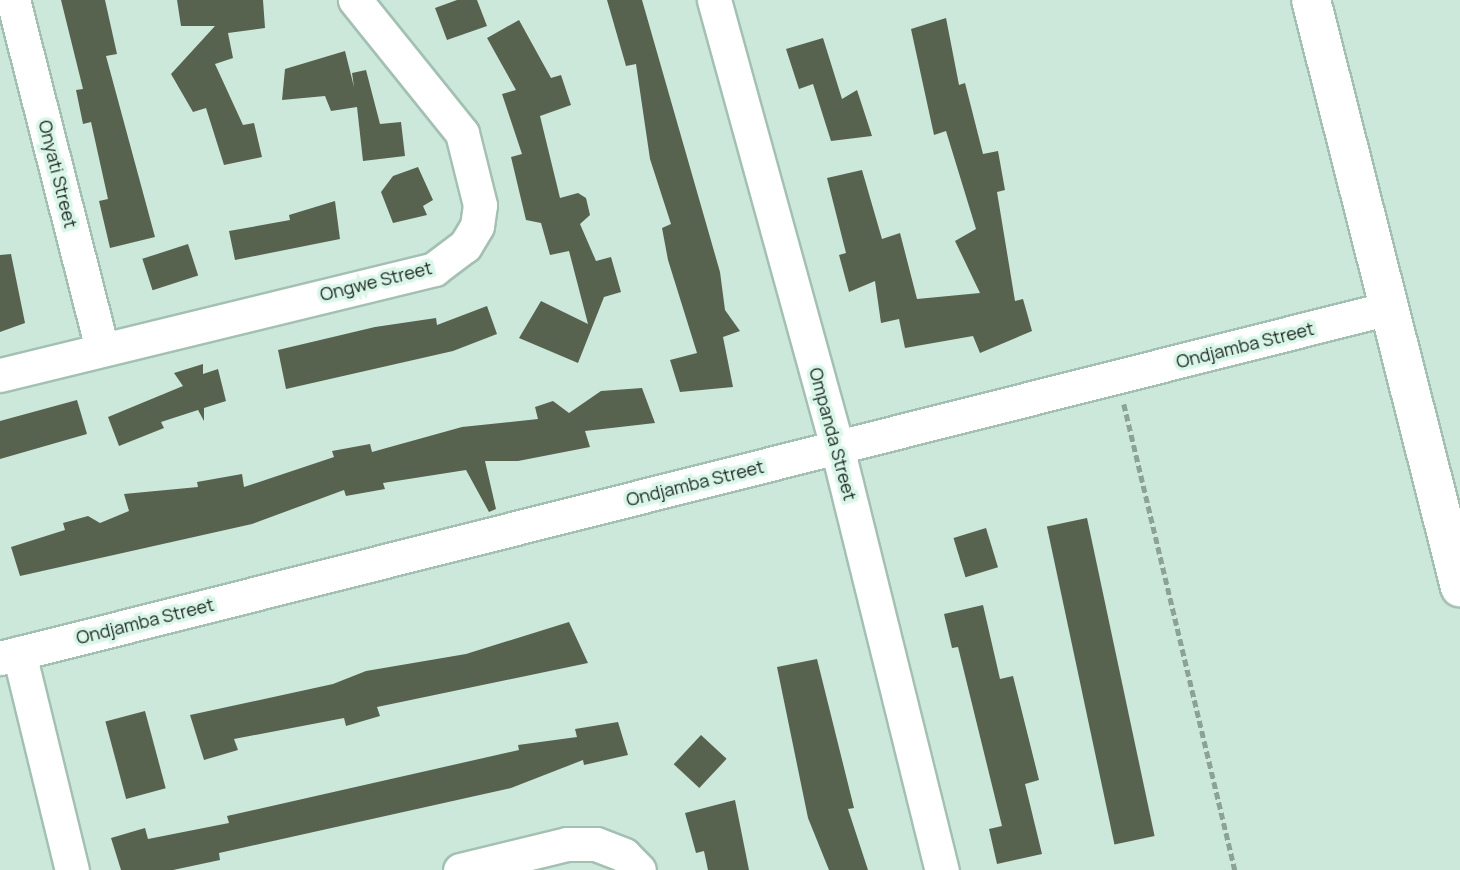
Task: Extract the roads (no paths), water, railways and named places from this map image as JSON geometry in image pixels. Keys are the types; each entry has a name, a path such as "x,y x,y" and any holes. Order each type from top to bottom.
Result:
{"main road":[{"path":"1311,0 1460,587"}],"street":[{"name":"Onyati Street","path":"13,0 103,348"},
{"name":"Ongwe Street","path":"0,375 434,269 465,246 477,226 480,205 462,133 355,0"},
{"name":"Ompanda Street","path":"714,0 837,447 942,870"},
{"name":"Ondjamba Street","path":"10,655 1390,308"},
{"path":"10,655 72,870"},
{"path":"460,870 567,844 596,844 624,855 639,870"}]}
